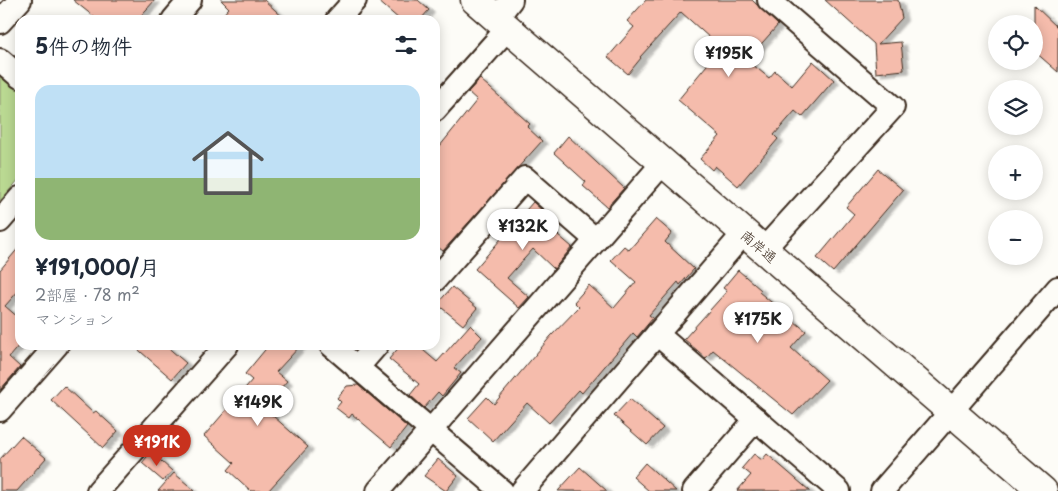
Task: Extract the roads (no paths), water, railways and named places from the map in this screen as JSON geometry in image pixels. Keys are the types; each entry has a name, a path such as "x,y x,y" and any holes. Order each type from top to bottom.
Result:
{"main road":[{"name":"南岸通","path":"475,0 505,15 662,164 1043,491"}],"street":[{"path":"0,22 20,0"},
{"path":"177,15 190,0"},
{"path":"342,15 355,0"},
{"path":"522,491 657,334 893,107 769,0"},
{"path":"440,103 505,15"},
{"path":"0,60 15,73"},
{"path":"378,491 662,164"},
{"path":"440,274 525,178 596,240"},
{"path":"0,221 15,204"},
{"path":"882,491 1058,288"},
{"path":"657,334 839,491"},
{"path":"0,410 53,350"},
{"path":"98,491 223,350"},
{"path":"337,350 502,491"},
{"path":"357,368 373,350"},
{"path":"694,491 756,420"}]}
